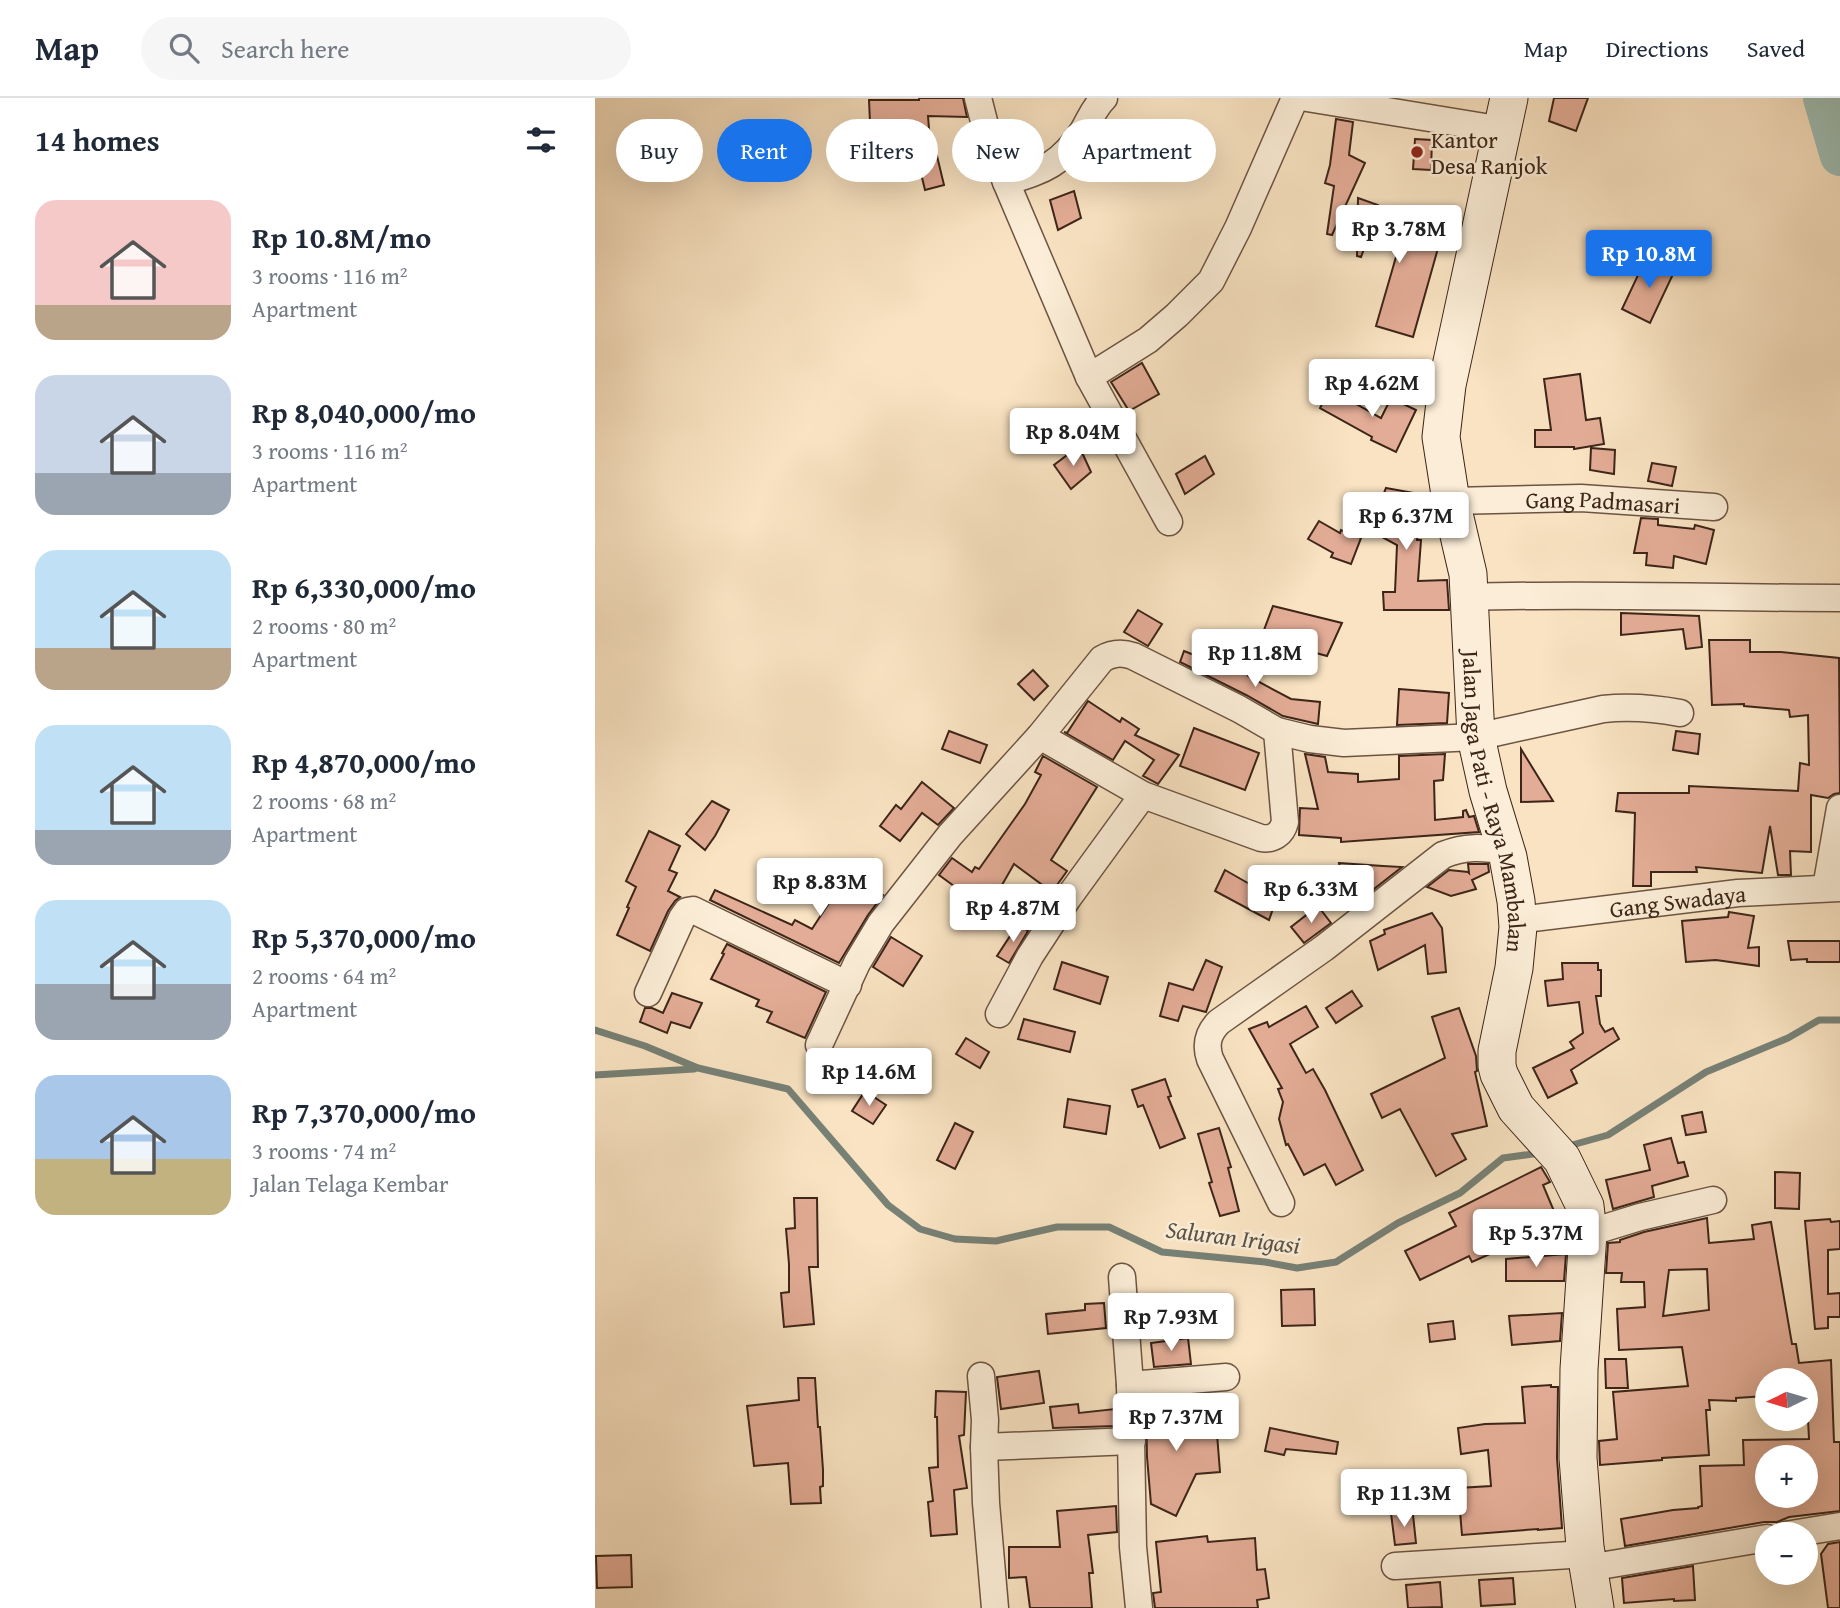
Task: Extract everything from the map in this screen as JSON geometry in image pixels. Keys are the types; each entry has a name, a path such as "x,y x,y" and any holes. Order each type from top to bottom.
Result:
{"street":[{"path":"978,98 983,119"},
{"path":"1044,169 1058,161 1082,132 1096,106 1104,98"},
{"path":"1089,377 1147,340 1177,316 1211,281 1238,228 1295,98"},
{"path":"1307,98 1506,114"},
{"name":"Jalan Jaga Pati - Raya Mambalan","path":"1506,114 1446,396 1441,437 1451,501 1468,574 1476,737 1513,879 1518,920 1514,968 1496,1059 1499,1074 1516,1108 1562,1159 1585,1206 1588,1233 1578,1413 1580,1491 1595,1608"},
{"path":"1006,182 1089,377 1169,522"},
{"name":"Gang Padmasari","path":"1451,501 1581,498 1714,508"},
{"path":"1469,597 1600,594 1840,598"},
{"path":"820,1045 869,943 895,904 950,835 1040,736 1102,659 1119,653 1133,656 1277,731 1344,743 1476,737 1603,709 1641,707 1680,713"},
{"path":"1040,736 1143,795 1261,838 1274,837 1283,828 1285,818 1277,731"},
{"path":"999,1014 1030,956 1068,898 1143,795"},
{"path":"1833,888 1840,808"},
{"path":"1281,1203 1210,1059 1207,1044 1212,1030 1219,1022 1324,948 1443,855 1479,847 1506,851"},
{"name":"Gang Swadaya","path":"1518,920 1738,893 1833,888"},
{"path":"648,993 682,918 687,911 694,910 848,985"},
{"path":"1588,1233 1713,1199"},
{"path":"1122,1277 1130,1385 1133,1547 1139,1608"},
{"path":"981,1376 987,1514 995,1608"},
{"path":"1130,1385 1226,1377"},
{"path":"984,1447 1132,1441"},
{"path":"1818,1530 1840,1526"},
{"path":"1395,1566 1587,1561 1755,1540"}],"building":[{"path":"963,98 967,117 870,119 869,100"},
{"path":"1554,98 1588,98 1576,131 1549,121"},
{"path":"1336,119 1353,122 1349,155 1365,163 1332,235 1327,234 1334,186 1325,183"},
{"path":"1415,139 1432,140 1431,170 1413,169"},
{"path":"938,160 944,185 925,190 923,182 938,182"},
{"path":"1074,191 1081,218 1058,230 1050,200"},
{"path":"1358,198 1378,205 1375,214 1442,234 1413,337 1376,326 1398,250 1364,249 1361,257 1357,256"},
{"path":"1647,256 1675,270 1650,323 1622,309"},
{"path":"1142,363 1159,394 1129,411 1111,382"},
{"path":"1580,374 1586,420 1600,418 1604,444 1574,449 1535,447 1535,430 1551,430 1544,379"},
{"path":"1330,389 1381,418 1391,398 1416,410 1396,452 1371,440 1372,437 1320,408"},
{"path":"1079,446 1091,472 1071,489 1054,465"},
{"path":"1591,448 1615,450 1614,474 1590,470"},
{"path":"1205,456 1214,474 1185,494 1176,474"},
{"path":"1652,463 1676,467 1672,486 1648,481"},
{"path":"1386,488 1425,495 1417,540 1421,540 1418,581 1447,580 1449,610 1384,610 1383,592 1395,592 1397,545 1360,525 1370,507 1377,511"},
{"path":"1641,518 1658,519 1658,525 1694,529 1695,525 1714,530 1706,564 1674,556 1673,568 1646,565 1647,553 1634,553"},
{"path":"1319,521 1340,533 1341,530 1361,538 1351,564 1331,557 1333,553 1308,539"},
{"path":"1273,606 1342,623 1327,656 1261,638"},
{"path":"1138,610 1162,624 1148,646 1124,632"},
{"path":"1621,613 1699,616 1702,647 1686,649 1683,629 1621,635"},
{"path":"1709,640 1750,640 1750,652 1839,658 1840,793 1828,798 1811,795 1811,852 1790,851 1791,875 1778,875 1770,826 1762,873 1696,867 1697,872 1651,872 1651,886 1633,886 1635,813 1616,811 1618,793 1689,793 1689,786 1798,791 1800,763 1809,765 1808,715 1790,717 1789,710 1744,704 1712,705"},
{"path":"1184,651 1227,668 1230,662 1250,673 1248,676 1291,699 1320,702 1318,724 1283,716 1180,662"},
{"path":"1033,670 1048,686 1034,700 1018,684"},
{"path":"1399,689 1449,693 1447,723 1397,725"},
{"path":"1088,701 1120,722 1122,718 1139,729 1135,735 1179,755 1158,784 1143,776 1154,760 1125,741 1113,760 1064,732 1067,733"},
{"path":"1194,728 1259,753 1245,790 1180,766"},
{"path":"949,731 987,745 980,763 942,749"},
{"path":"1676,731 1700,734 1698,754 1673,750"},
{"path":"1521,749 1553,801 1521,802"},
{"path":"1305,754 1325,757 1328,772 1358,774 1358,782 1399,779 1399,756 1445,754 1443,780 1434,781 1435,820 1463,817 1463,811 1466,810 1469,817 1474,816 1479,832 1341,842 1341,838 1299,835 1300,808 1318,809"},
{"path":"1043,756 1097,787 1051,860 1067,871 1052,892 1014,864 990,906 939,875 952,858 972,872 975,867 979,869 1025,804 1041,775 1035,772"},
{"path":"922,782 954,808 938,825 922,813 900,841 880,826 896,805 901,809"},
{"path":"712,801 729,810 705,850 686,834"},
{"path":"649,831 680,846 669,870 677,873 668,891 680,897 668,911 650,951 617,935 636,887 626,881"},
{"path":"1339,863 1402,867 1356,903 1346,904"},
{"path":"1468,864 1488,864 1489,872 1472,880 1476,889 1451,896 1427,887 1449,870 1469,873"},
{"path":"1225,870 1260,890 1256,896 1275,903 1269,920 1215,891"},
{"path":"847,871 883,895 839,963 710,900 715,890 792,925 795,920 812,929"},
{"path":"1318,906 1331,923 1304,943 1291,927"},
{"path":"1729,912 1754,916 1748,948 1759,947 1759,966 1716,960 1686,962 1682,921 1728,917"},
{"path":"1432,913 1442,928 1446,972 1428,974 1425,945 1378,970 1370,941 1385,934 1384,930"},
{"path":"1018,924 1028,931 1009,963 997,956"},
{"path":"891,937 922,956 903,986 873,967"},
{"path":"1788,941 1840,941 1840,962 1791,960"},
{"path":"727,944 826,992 805,1038 767,1022 772,1012 756,1006 759,1000 711,979"},
{"path":"1206,960 1222,967 1206,1012 1183,1006 1178,1021 1160,1016 1169,983 1193,990"},
{"path":"1062,962 1108,977 1100,1004 1054,989"},
{"path":"1562,963 1598,963 1598,970 1601,970 1601,996 1596,996 1600,1024 1605,1032 1613,1028 1619,1039 1571,1070 1577,1083 1548,1098 1533,1068 1574,1048 1570,1042 1583,1033 1579,1002 1548,1006 1545,981 1563,979"},
{"path":"1352,991 1362,1006 1336,1023 1326,1008"},
{"path":"672,993 702,1003 690,1028 671,1022 667,1033 640,1022 645,1008 663,1013"},
{"path":"1306,1006 1318,1027 1290,1044 1306,1073 1313,1069 1363,1170 1336,1185 1325,1164 1304,1175 1288,1144 1286,1145 1279,1119 1283,1102 1278,1089 1282,1088 1249,1029 1267,1022 1269,1027"},
{"path":"1459,1008 1476,1056 1475,1072 1487,1126 1452,1134 1466,1159 1436,1176 1400,1109 1382,1118 1371,1094 1445,1058 1432,1017"},
{"path":"1024,1019 1075,1032 1070,1052 1018,1039"},
{"path":"966,1038 989,1052 980,1068 956,1054"},
{"path":"1165,1079 1171,1096 1168,1097 1185,1138 1160,1148 1143,1105 1138,1107 1132,1090"},
{"path":"865,1091 886,1105 873,1124 852,1111"},
{"path":"1068,1099 1110,1106 1106,1134 1064,1127"},
{"path":"1702,1112 1706,1132 1686,1135 1682,1116"},
{"path":"955,1123 973,1132 955,1169 937,1160"},
{"path":"1219,1128 1231,1167 1228,1168 1239,1211 1220,1216 1198,1134"},
{"path":"1671,1138 1678,1163 1684,1162 1688,1176 1652,1186 1654,1197 1613,1209 1606,1180 1650,1170 1644,1145"},
{"path":"1541,1167 1550,1182 1543,1185 1559,1223 1472,1262 1469,1256 1420,1280 1405,1251 1456,1226 1449,1213"},
{"path":"1775,1172 1800,1173 1799,1209 1775,1208"},
{"path":"794,1198 817,1198 818,1267 809,1267 814,1324 784,1327 781,1293 789,1292 786,1229 795,1228"},
{"path":"1707,1218 1709,1243 1754,1239 1752,1225 1771,1222 1792,1344 1796,1344 1799,1363 1831,1360 1834,1442 1840,1442 1840,1511 1789,1517 1777,1522 1755,1522 1625,1546 1621,1519 1702,1506 1700,1466 1744,1465 1743,1440 1809,1439 1809,1432 1818,1432 1818,1368 1755,1368 1755,1397 1736,1398 1736,1401 1709,1400 1710,1410 1706,1410 1709,1455 1600,1465 1599,1441 1617,1439 1613,1392 1688,1386 1682,1347 1619,1350 1617,1309 1645,1307 1644,1282 1621,1282 1622,1273 1606,1273 1608,1243","holes":["1707,1269 1709,1310 1663,1316 1669,1270"]},
{"path":"1830,1219 1831,1222 1840,1221 1840,1249 1828,1250 1828,1294 1840,1293 1840,1317 1828,1317 1828,1328 1815,1329 1805,1221"},
{"path":"1566,1254 1564,1281 1506,1281 1506,1259"},
{"path":"1314,1289 1315,1325 1282,1326 1281,1290"},
{"path":"1104,1303 1106,1328 1048,1334 1046,1314 1085,1310 1085,1304"},
{"path":"1562,1313 1560,1341 1512,1345 1509,1316"},
{"path":"1453,1321 1455,1339 1430,1342 1428,1324"},
{"path":"1188,1338 1191,1364 1154,1367 1151,1343"},
{"path":"1605,1359 1626,1359 1628,1388 1606,1388"},
{"path":"1039,1371 1044,1403 1001,1409 997,1377"},
{"path":"798,1378 815,1378 823,1470 821,1503 791,1504 788,1463 754,1466 747,1406 799,1400"},
{"path":"1522,1387 1558,1387 1557,1458 1562,1528 1462,1535 1458,1488 1491,1486 1488,1450 1461,1454 1458,1428 1525,1423"},
{"path":"936,1391 966,1392 964,1435 959,1436 967,1488 954,1490 957,1534 931,1536 928,1502 933,1501 929,1468 938,1467"},
{"path":"1189,1396 1187,1436 1217,1434 1220,1472 1196,1474 1176,1516 1151,1504 1146,1405 1159,1408 1158,1398"},
{"path":"1078,1404 1079,1413 1115,1409 1115,1426 1053,1428 1050,1407"},
{"path":"1270,1428 1338,1442 1336,1454 1286,1449 1284,1455 1265,1451"},
{"path":"1116,1506 1117,1532 1088,1535 1093,1573 1089,1573 1092,1608 1030,1608 1026,1577 1009,1578 1009,1547 1060,1547 1057,1511"},
{"path":"1391,1513 1413,1515 1416,1543 1395,1545"},
{"path":"1207,1536 1208,1542 1255,1538 1257,1570 1265,1569 1269,1598 1257,1600 1258,1608 1155,1608 1153,1593 1161,1592 1156,1542"},
{"path":"1840,1542 1840,1608 1828,1608 1821,1554 1828,1544"},
{"path":"631,1555 632,1587 597,1588 596,1556"},
{"path":"1693,1566 1695,1600 1624,1603 1622,1578"},
{"path":"1513,1578 1515,1604 1481,1606 1479,1580"},
{"path":"1440,1582 1442,1607 1408,1608 1406,1585"}],"waterway":[{"path":"1823,98 1840,156"},
{"name":"Saluran Irigasi","path":"1565,1147 1608,1135 1706,1072 1788,1038 1819,1020 1840,1020"},
{"name":"Saluran Irigasi","path":"595,1030 645,1046 698,1068 788,1089 888,1205 920,1229 955,1239 996,1241 1057,1227 1109,1227 1162,1252 1265,1262 1297,1268 1336,1262 1398,1223 1460,1193 1503,1158 1540,1153"},
{"path":"595,1075 694,1069"}],"place":[{"name":"Kantor Desa Ranjok","path":"1417,152"}]}
